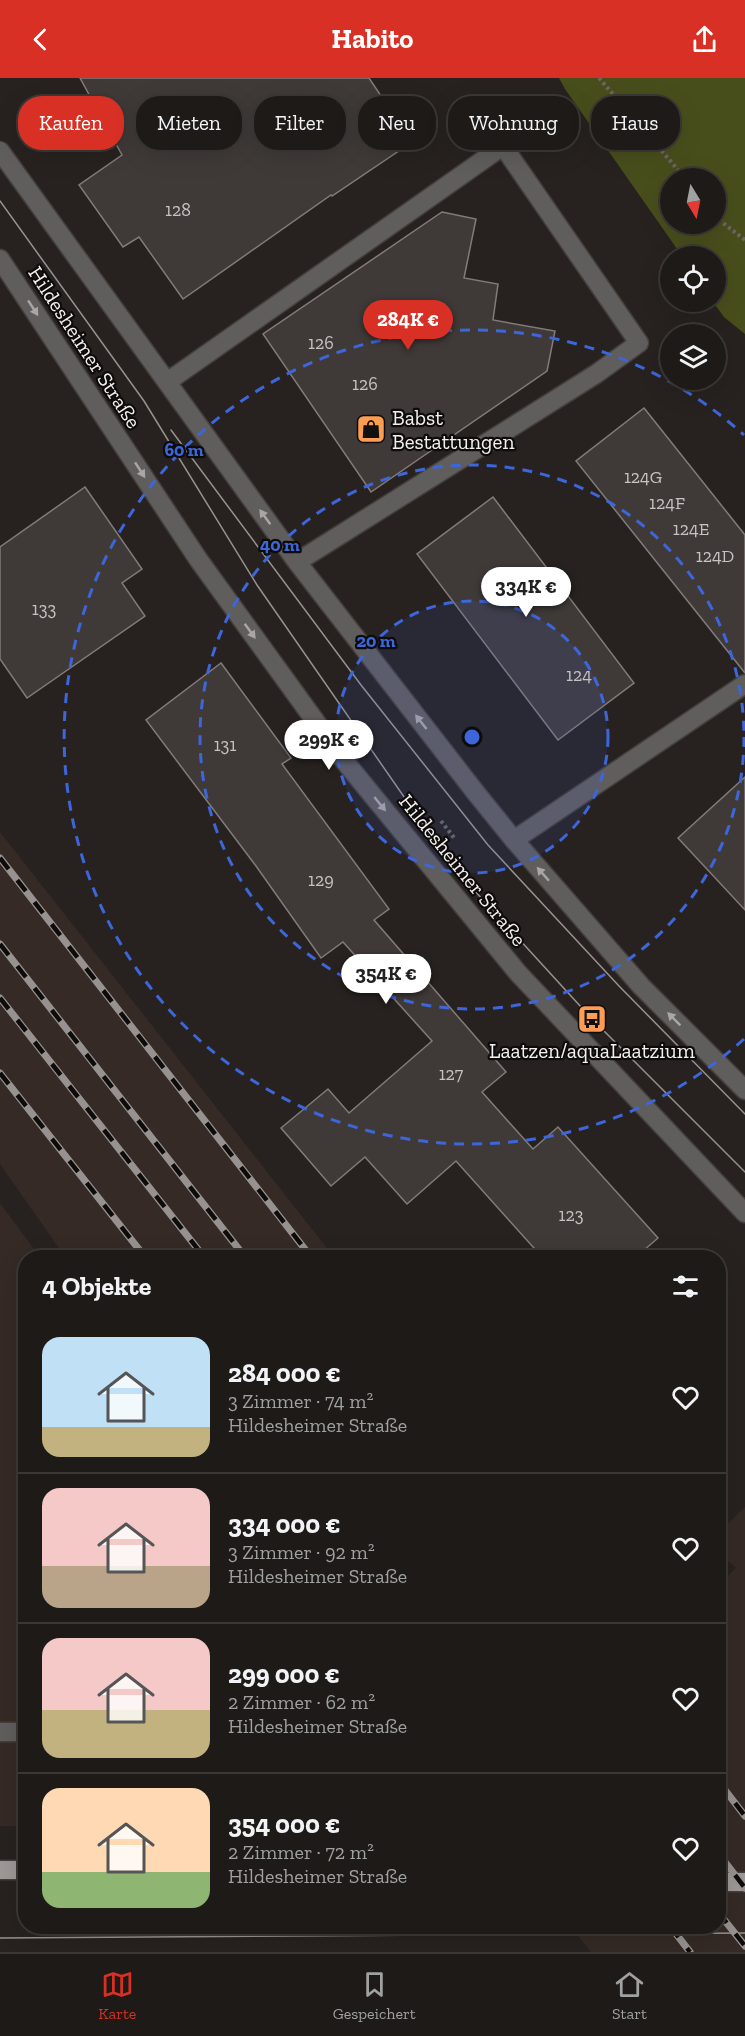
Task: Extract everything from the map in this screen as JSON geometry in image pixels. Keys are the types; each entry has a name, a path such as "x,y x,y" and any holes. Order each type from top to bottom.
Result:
{"main road":[{"path":"0,1870 18,1870"},
{"path":"726,1882 745,1882"}],"street":[{"path":"167,382 503,146 639,343 596,374 297,562"},
{"name":"Hildesheimer Straße","path":"0,151 297,562 514,840 641,986 745,1090"},
{"name":"Hildesheimer Straße","path":"0,259 198,559 342,758 518,973 745,1213"},
{"path":"514,840 745,684"},
{"path":"0,1732 18,1732"}],"path":[{"path":"599,78 676,168"},
{"path":"726,225 745,240"},
{"path":"441,821 458,842"}],"shaded area":[{"path":"0,832 328,1250 60,1250 0,1164"},
{"path":"0,1203 35,1250 18,1250 18,1826 0,1826"},
{"path":"745,1507 745,1952 591,1952 576,1934 726,1934 726,1578 736,1568 726,1559 726,1525"}],"green space":[{"path":"559,78 745,78 745,334 720,312 726,312 726,246 675,246 667,234 726,234 726,168 660,168 660,225 608,150 680,150 680,96 591,96 591,126 579,109 579,96 570,96"}],"building":[{"path":"80,78 369,78 381,96 358,96 358,150 400,150 331,195 183,299 139,237 123,247 79,185 122,155 119,150 124,150 124,96 90,96"},
{"path":"442,212 476,219 464,278 498,284 493,320 555,331 547,371 371,492 263,334"},
{"path":"644,408 745,535 745,673 576,461"},
{"path":"85,487 142,569 122,583 145,616 27,698 0,659 0,547"},
{"path":"493,497 634,683 558,740 417,554"},
{"path":"221,663 291,758 282,764 389,909 374,920 506,1072 482,1092 533,1149 558,1127 658,1238 644,1250 536,1250 456,1161 407,1204 365,1157 331,1186 281,1128 328,1089 349,1113 432,1041 343,942 321,958 256,866 146,720"},
{"path":"745,777 745,910 678,838"}],"tram line":[{"path":"0,201 144,401 257,585 452,866 592,1019 745,1172"},
{"path":"171,430 361,685 488,845 619,986 745,1114"},
{"path":"726,1933 745,1933"},
{"path":"0,1938 596,1934"}],"railway":[{"path":"0,858 306,1250"},
{"path":"0,944 240,1250"},
{"path":"0,998 198,1250"},
{"path":"0,1073 139,1250"},
{"path":"726,1791 745,1816"},
{"path":"726,1863 745,1888"},
{"path":"726,1922 745,1946"},
{"path":"676,1934 690,1952"}],"place":[{"name":"Babst Bestattungen","path":"371,429"},
{"name":"Laatzen/aquaLaatzium","path":"592,1019"}]}
